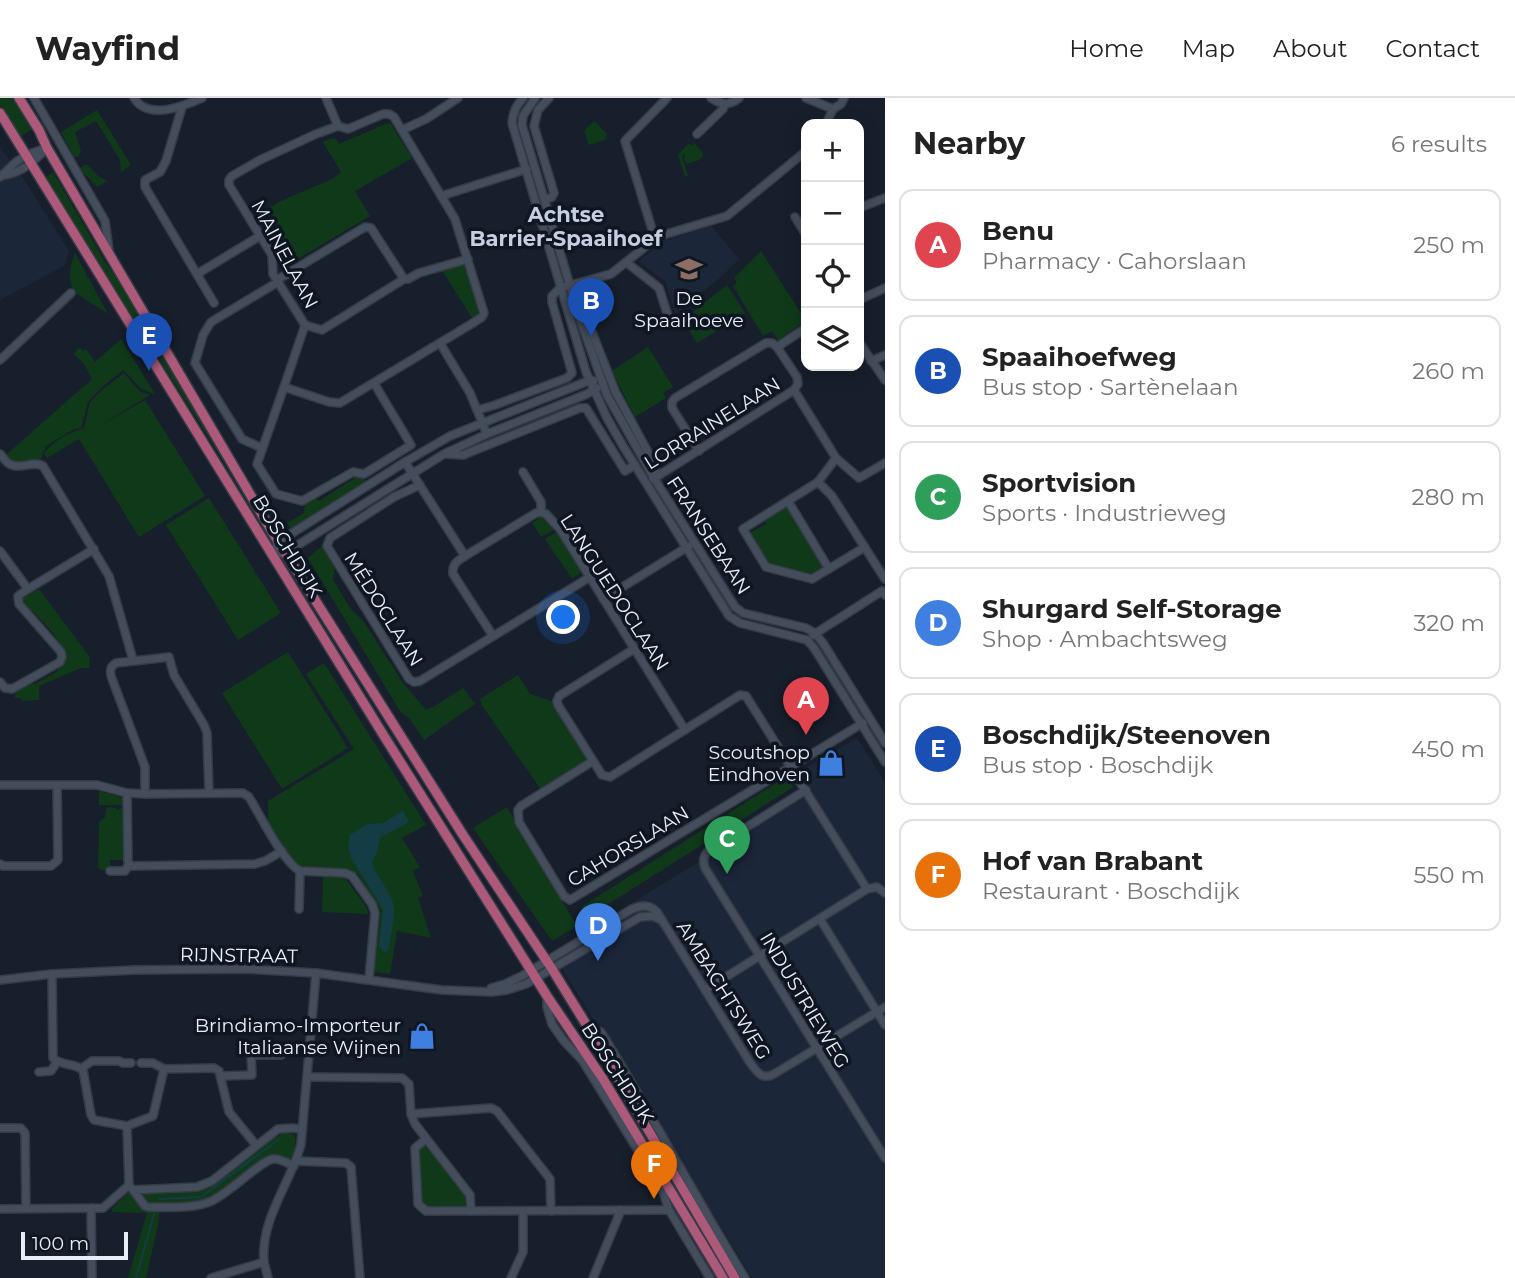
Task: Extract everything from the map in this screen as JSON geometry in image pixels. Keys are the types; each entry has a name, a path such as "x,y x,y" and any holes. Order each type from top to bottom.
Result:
{"main road":[{"name":"BOSCHDIJK","path":"19,98 285,554 463,835 550,965 735,1278"},
{"name":"BOSCHDIJK","path":"0,113 547,996 603,1079 723,1278"}],"street":[{"name":"BOSCHDIJK","path":"34,98 104,221 110,255"},
{"path":"134,98 138,105 145,108 174,109 202,98"},
{"path":"326,98 338,126"},
{"path":"284,387 340,403 482,317 484,313 455,219 402,130 426,119 458,98"},
{"name":"FRANSEBAAN","path":"523,98 516,106 512,123 524,170 586,372 607,418 729,616 740,623 807,640"},
{"name":"FRANSEBAAN","path":"535,98 523,116 522,125 580,319 616,414 734,607 743,613 806,628 815,633"},
{"name":"FRANSEBAAN","path":"544,200 552,198 554,193 534,126 538,110 549,98"},
{"path":"655,239 625,141 667,98"},
{"path":"711,98 725,104 740,98"},
{"path":"806,98 833,109"},
{"path":"828,119 833,109 841,104 844,98"},
{"path":"697,134 725,104"},
{"path":"182,107 166,161 160,172 145,180 145,187 215,303"},
{"name":"MAINELAAN","path":"262,448 305,325 273,274 272,255 229,180 260,160 338,126 348,129 383,114 390,114 402,130"},
{"path":"2,176 16,162 29,160 47,148"},
{"path":"560,288 611,274 655,239 727,216 801,154"},
{"path":"441,196 535,167"},
{"path":"864,206 885,198"},
{"path":"795,217 801,227"},
{"path":"374,383 411,445 364,474 353,472 302,501 276,494 257,464 262,448 242,439 195,363 203,335 211,322 365,227 371,228 404,279"},
{"path":"197,274 260,236"},
{"path":"305,325 322,330 404,279 468,259"},
{"path":"626,262 659,288 668,316"},
{"name":"FRANSEBAAN","path":"478,410 555,382 572,373 552,302 552,296 560,288"},
{"path":"864,298 885,288"},
{"path":"0,360 71,293"},
{"path":"580,319 590,327 615,391 656,467 654,478"},
{"name":"LORRAINELAAN","path":"646,483 794,390 798,384 797,377 777,347 801,331"},
{"path":"699,451 671,408 671,402 766,342 777,347"},
{"path":"440,343 470,393 487,434"},
{"path":"864,350 885,380"},
{"path":"871,361 885,355"},
{"path":"590,380 602,382 594,391 444,454 285,554 272,554 278,542 450,436 590,380"},
{"path":"794,390 836,458 859,478 885,463"},
{"name":"FRANSEBAAN","path":"444,454 463,455 580,408 586,408 625,471 635,465"},
{"path":"0,454 9,464 15,466 35,462 43,466 109,576 133,660"},
{"path":"836,458 818,482 741,527 766,567 813,579 864,547"},
{"path":"405,462 465,556"},
{"name":"LANGUEDOCLAAN","path":"523,472 541,502 541,512 560,529 685,730"},
{"path":"818,482 832,496 885,579"},
{"name":"MÉDOCLAAN","path":"420,485 394,497 330,538 327,541 329,551 409,679 414,682 420,681 495,635"},
{"path":"788,501 830,569"},
{"path":"541,512 465,556 456,562 453,568 453,574 491,633 495,635 590,577"},
{"path":"603,598 694,543"},
{"path":"0,682 5,688 12,689 60,662 61,652 19,604 18,596 94,549"},
{"path":"0,551 28,589"},
{"path":"884,592 807,640 885,762"},
{"path":"815,633 885,743"},
{"path":"634,649 559,696 557,701 602,775 610,777 743,694 792,766 867,889"},
{"path":"145,794 145,767 110,670 116,663 169,657 174,675 207,733 209,793"},
{"name":"CAHORSLAAN","path":"593,761 518,810 519,822 564,896 570,900 870,719"},
{"path":"0,785 97,785 127,793 145,794 243,793 249,797 293,867 300,872 345,873 352,876 372,904 375,913 369,979"},
{"path":"0,864 51,866 58,860 57,785"},
{"name":"INDUSTRIEWEG","path":"806,790 707,852 704,856 705,868 885,1158"},
{"path":"110,871 125,871 129,864 127,793"},
{"path":"129,864 255,864 282,850"},
{"path":"299,909 300,872"},
{"path":"705,990 867,889 877,887 885,892"},
{"name":"AMBACHTSWEG","path":"550,965 632,909 639,906 653,908 757,1073 769,1077 816,1048"},
{"name":"AMBACHTSWEG","path":"550,965 640,917 653,915 661,920"},
{"path":"820,919 885,1025"},
{"path":"615,920 621,928"},
{"name":"RIJNSTRAAT","path":"0,979 134,970 234,969 316,972 423,988 477,992 507,990 526,984 550,965"},
{"path":"268,1278 264,1262 266,1234 301,1144 316,972"},
{"path":"52,974 53,1058 57,1062 82,1068 92,1061 131,1063"},
{"name":"BOSCHDIJK","path":"547,996 552,1024 582,1060 662,1189 669,1210 710,1278"},
{"path":"816,1048 885,1007"},
{"name":"BOSCHDIJK","path":"589,1029 601,1032 745,1278"},
{"path":"221,1076 251,1075 251,1055 281,1055"},
{"path":"39,1072 51,1071 57,1062"},
{"path":"141,1063 153,1063 164,1069 219,1070 229,1112 256,1145"},
{"path":"82,1068 90,1115 94,1120 127,1126 153,1116 164,1069"},
{"path":"307,1077 402,1078 409,1084 411,1114 415,1124 470,1195 471,1211"},
{"path":"411,1114 491,1108 497,1111 550,1179 551,1211"},
{"path":"127,1126 131,1188 148,1207 210,1202 222,1196 269,1159 295,1163 346,1163 351,1167 360,1278"},
{"path":"0,1128 21,1128 25,1133 26,1208"},
{"path":"0,1209 103,1208 131,1188 197,1187 212,1181 278,1129 302,1129"},
{"path":"426,1139 415,1147 418,1205 426,1211 669,1210"},
{"path":"91,1209 92,1278"},
{"path":"593,1278 621,1210"},
{"path":"512,1278 523,1252 523,1211"},
{"path":"211,1278 264,1262"}],"shaded area":[{"path":"0,147 69,251 64,266 0,300"},
{"name":"De Spaaihoeve","path":"711,226 739,259 675,314 666,282 639,261 664,241"},
{"path":"857,738 885,783 885,1278 752,1278 552,952 806,796 794,775"},
{"path":"403,811 409,822 380,838 372,862 394,908 389,948 386,952 379,946 383,909 351,858 348,846 350,835 367,824 383,823"}],"green space":[{"path":"0,98 14,98 32,129 20,137 0,105"},
{"path":"97,110 131,165 121,172 120,160 96,121 75,132 81,151 79,156 74,157 61,132"},
{"path":"594,121 607,134 605,140 589,145 584,131"},
{"path":"388,123 412,158 355,191 370,216 286,266 256,216 341,172 323,142 332,138 339,144"},
{"path":"689,143 692,146 694,143 703,156 687,164 685,153 682,156 688,176 685,177 678,155"},
{"path":"85,165 107,181 97,187 81,170"},
{"path":"53,172 104,260 130,297 263,528 45,178"},
{"path":"761,251 801,313 801,324 778,340 772,331 763,336 733,286 737,283 734,278"},
{"path":"75,253 108,314 74,292 70,272"},
{"path":"465,265 479,309 478,314 472,318 442,270"},
{"path":"727,285 745,313 697,343 683,320"},
{"path":"121,339 155,394 140,387 123,370 88,402 81,428 74,429 46,446 40,460 16,463 6,455 92,379 84,364 74,354 78,349 86,349 95,362"},
{"path":"648,347 673,387 663,393 666,398 635,417 612,371"},
{"path":"124,373 139,391 150,395 96,428 145,400 205,496 139,537 79,439 47,458 44,454 61,438 84,428 90,402"},
{"path":"358,476 369,482 292,530 287,523 304,513 305,504 315,498 319,501"},
{"path":"209,498 281,613 238,640 166,525"},
{"path":"786,507 825,568 805,573 770,566 749,533 766,524 764,520"},
{"path":"541,517 554,530 541,537 532,523"},
{"path":"556,532 581,572 572,579 545,539"},
{"path":"322,546 335,565 333,580 350,608 364,622 403,683 426,710 463,688 475,704 424,740 410,719 400,711 308,558"},
{"path":"39,589 89,656 90,668 81,668 39,686 39,700 22,701 22,698 15,698 15,691 58,671 59,666 65,662 62,648 54,634 22,603 23,596"},
{"path":"288,652 348,748 282,789 222,693"},
{"path":"324,663 426,825 402,838 420,867 413,871 423,896 418,898 431,938 397,931 390,974 375,972 374,969 381,911 358,874 347,870 301,868 295,865 268,820 268,801 354,749 306,674"},
{"path":"518,675 530,694 551,701 586,757 584,764 550,782 551,785 542,791 480,699"},
{"path":"789,775 793,787 588,917 581,907"},
{"path":"99,791 124,798 124,805 99,805"},
{"path":"109,807 117,810 125,807 125,860 110,860 110,870 102,870 98,868 99,822 105,817"},
{"path":"507,807 577,926 552,941 473,828"},
{"path":"323,876 345,878 367,908 368,914 322,912"},
{"path":"284,1133 290,1133 295,1138 291,1159 288,1161 270,1156 218,1195 187,1204 148,1205 139,1194 197,1190"},
{"path":"424,1145 466,1197 466,1205 463,1208 434,1208 420,1201 418,1149"},
{"path":"129,1192 144,1208 159,1209 146,1278 128,1278 147,1213 112,1212"}],"waterway":[{"path":"159,1199 201,1197 278,1140"},
{"path":"136,1278 154,1214"}],"place":[{"name":"De Spaaihoeve","path":"689,269"},
{"name":"Spaaihoefweg","path":"591,336"},
{"name":"Boschdijk/Steenoven","path":"149,371"},
{"name":"Benu","path":"806,735"},
{"name":"Scoutshop Eindhoven","path":"831,763"},
{"name":"Sportvision","path":"727,874"},
{"name":"Shurgard Self-Storage","path":"598,961"},
{"name":"Brindiamo-Importeur Italiaanse Wijnen","path":"422,1036"},
{"name":"Hof van Brabant","path":"654,1199"}],"district":[{"name":"Achtse Barrier-Spaaihoef","path":"566,227"}]}
